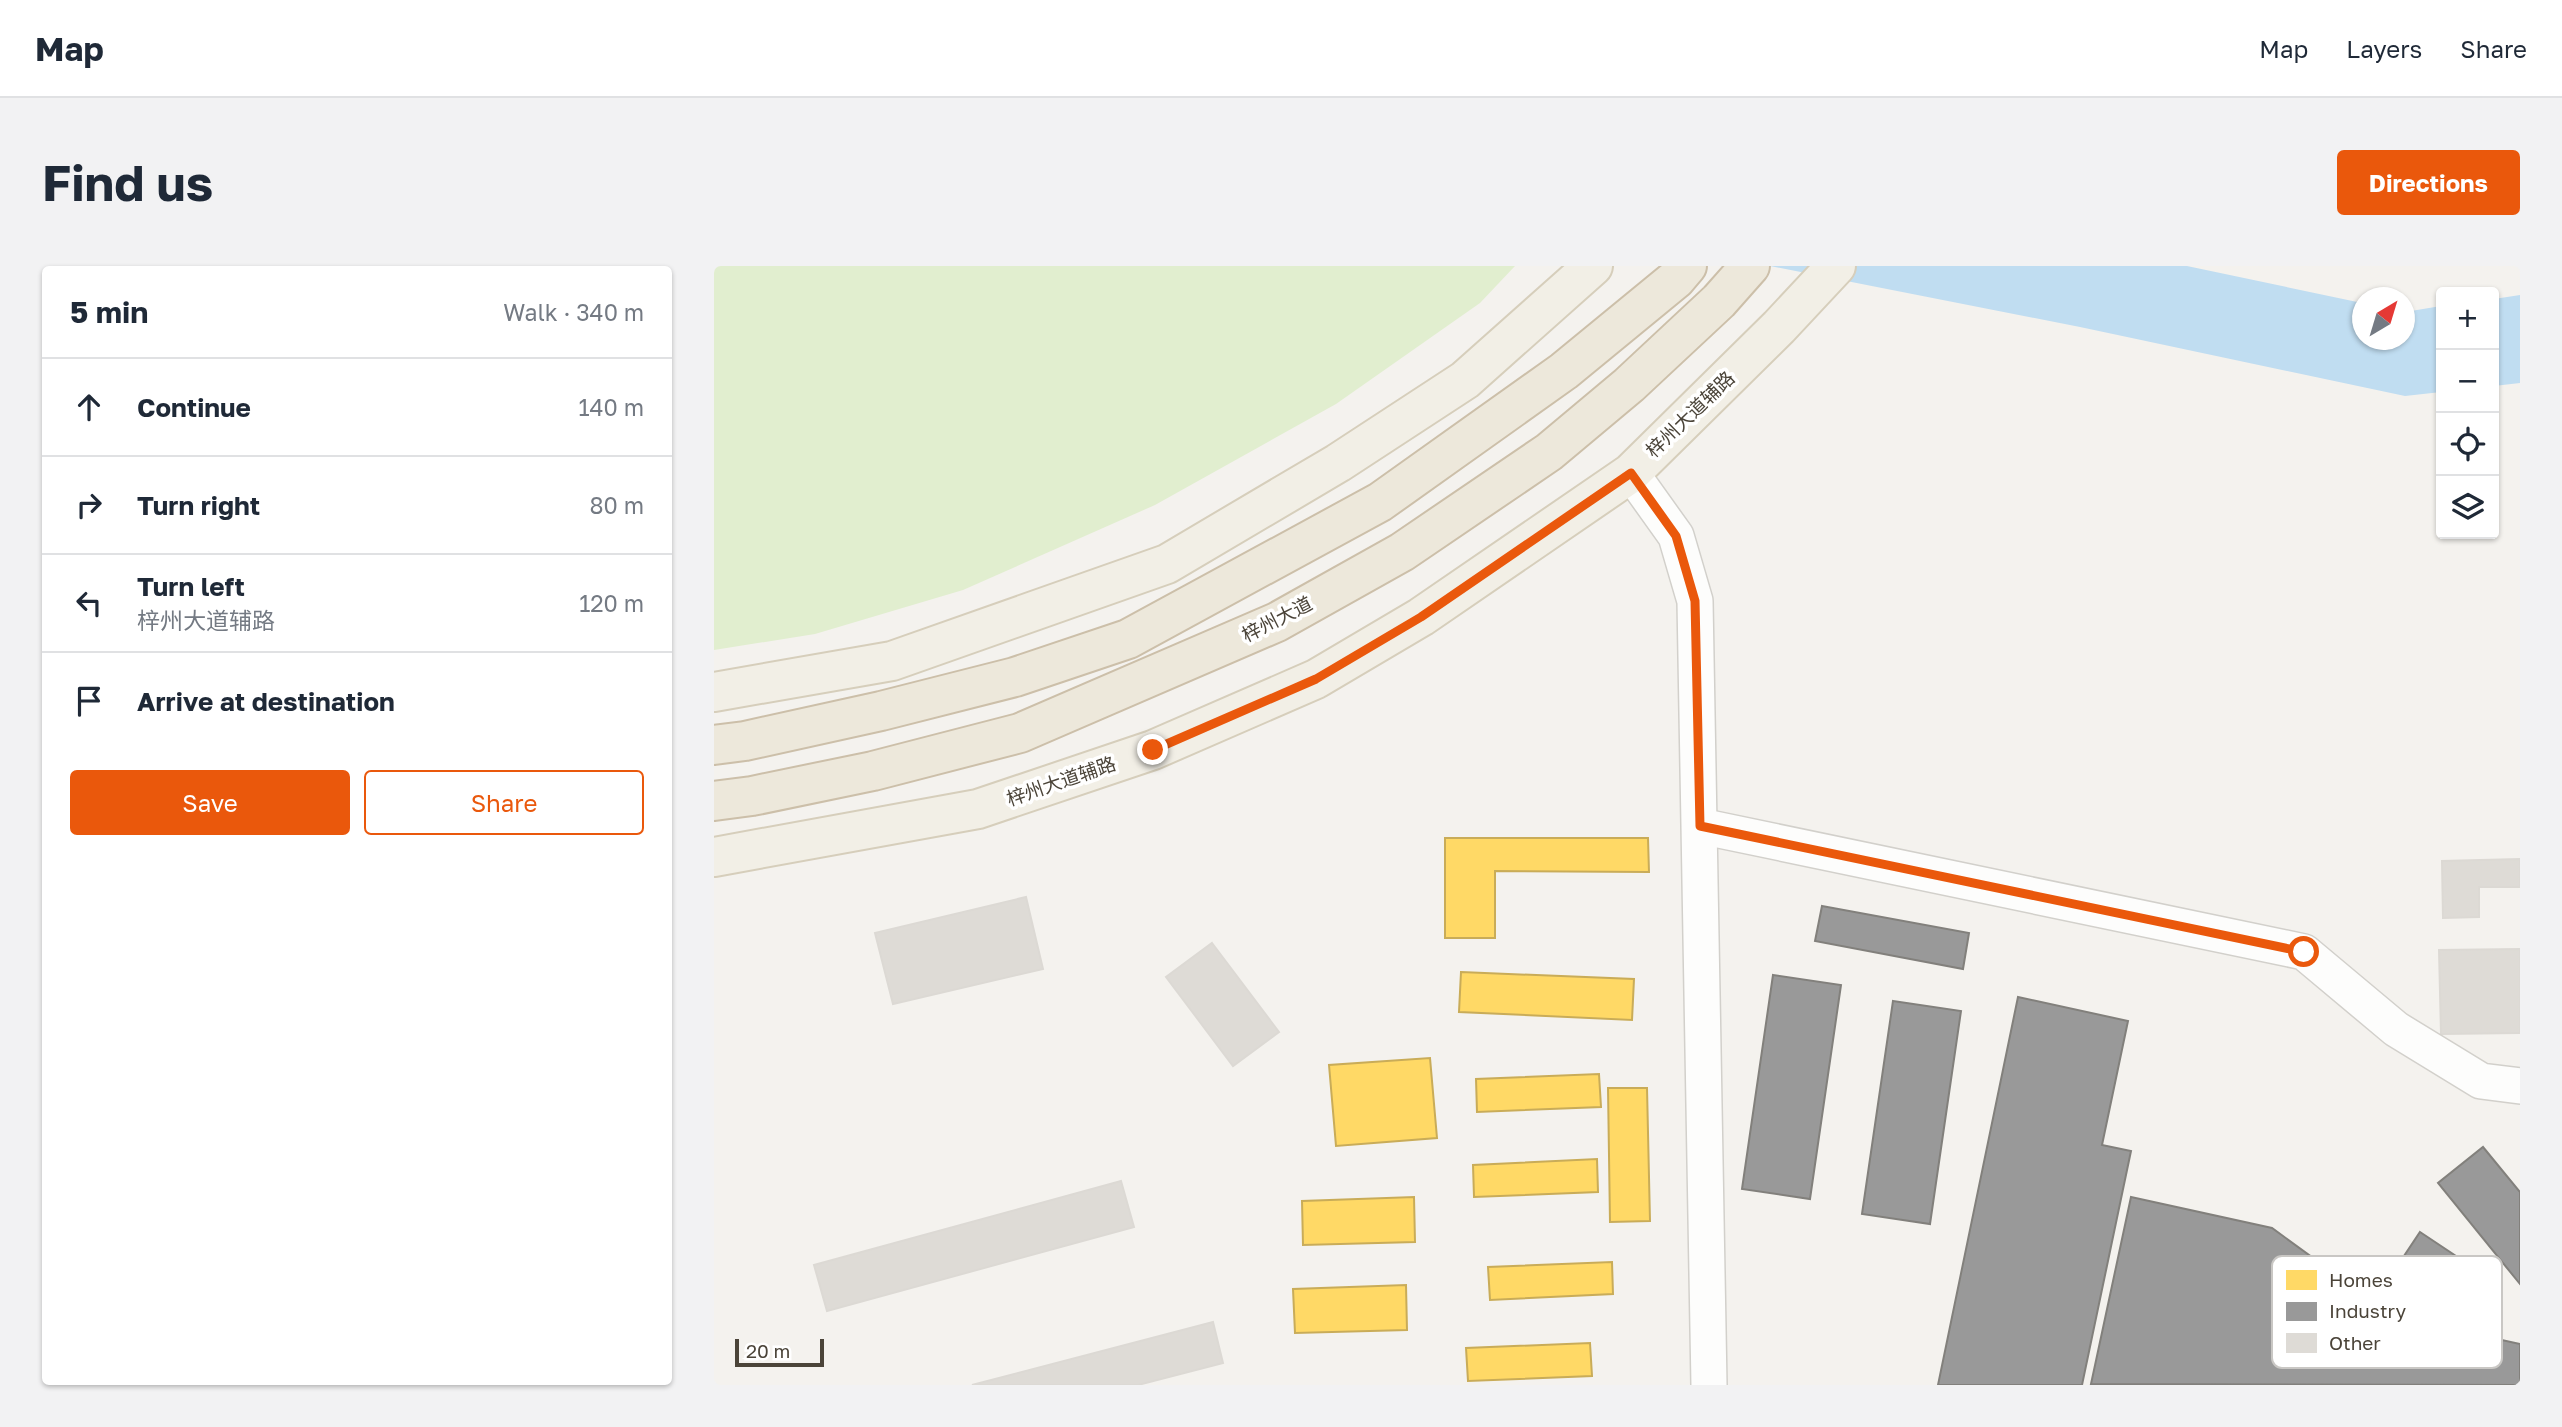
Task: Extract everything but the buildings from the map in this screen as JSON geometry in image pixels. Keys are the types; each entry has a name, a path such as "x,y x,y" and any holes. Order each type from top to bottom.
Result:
{"highway":[{"name":"梓州大道","path":"714,801 752,796 873,771 1020,733 1276,622 1402,552 1549,452 1629,385 1719,301 1750,266"},
{"path":"714,745 745,741 867,714 1015,677 1128,639 1380,502 1564,372 1681,272"}],"main road":[{"path":"714,692 892,661 1167,564 1338,463 1465,380 1593,266"},
{"name":"梓州大道辅路","path":"714,857 978,809 1153,750 1316,679 1421,617 1631,473 1780,327 1836,266"}],"street":[{"path":"1631,473 1676,536 1695,601 1709,1385"},
{"path":"1700,826 2304,952 2396,1030 2481,1081 2520,1086"}],"green space":[{"path":"714,266 1515,266 1480,303 1336,404 1155,505 963,590 815,634 714,650"}],"water":[{"path":"1770,266 2187,266 2352,301 2352,350 2415,350 2415,310 2436,307 2436,393 2405,396 2080,327"},
{"path":"2520,295 2520,383 2499,385 2499,298"}],"route":[{"path":"1153,750 1316,679 1421,617 1631,473 1676,536 1695,601 1700,826 2304,952"}]}
